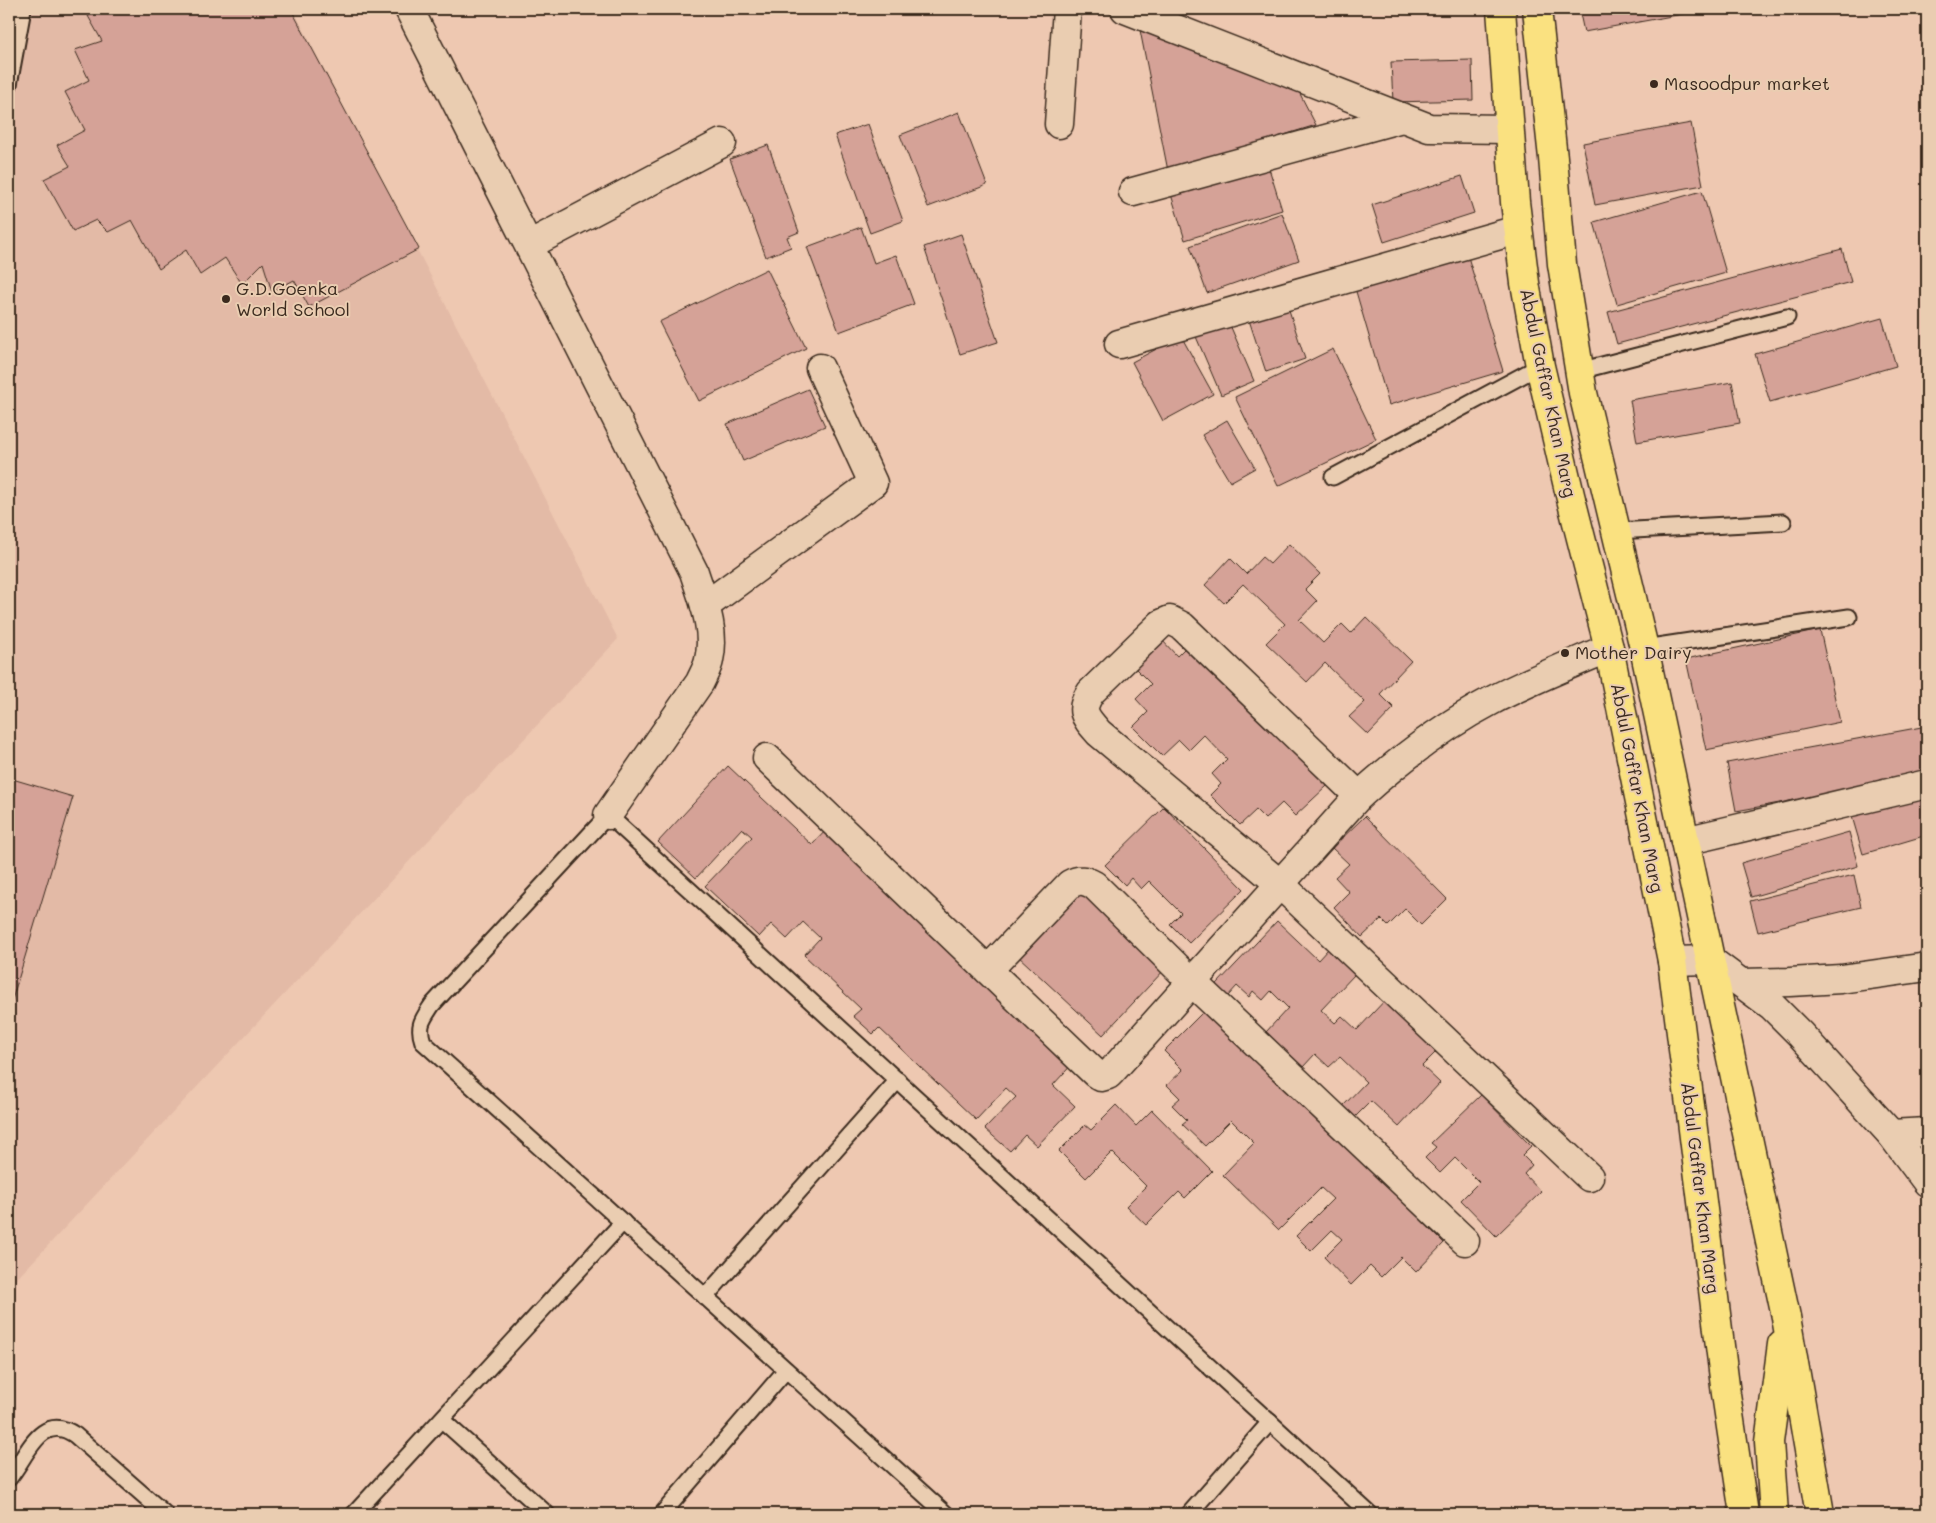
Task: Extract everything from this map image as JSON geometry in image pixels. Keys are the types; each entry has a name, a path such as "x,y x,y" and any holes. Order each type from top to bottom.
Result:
{"main road":[{"name":"Abdul Gaffar Khan Marg","path":"1501,9 1508,129 1517,230 1525,283 1540,366 1570,496 1609,648 1672,961 1726,1394 1744,1514"},
{"name":"Abdul Gaffar Khan Marg","path":"1537,9 1562,264 1583,393 1644,648 1786,1316 1820,1514"},
{"path":"1774,1514 1769,1442 1786,1316"}],"street":[{"path":"409,9 694,572 705,606 712,635 709,660 700,682 608,815"},
{"path":"1060,124 1067,9"},
{"path":"1124,9 1429,128 1508,129"},
{"path":"1133,192 1402,118"},
{"path":"529,245 722,143"},
{"path":"1119,344 1517,230"},
{"path":"705,606 873,483 820,368"},
{"path":"1359,796 1182,626 1170,620 1161,624 1091,692 1084,702 1083,711 1087,720 1098,733 1280,884 1589,1177"},
{"path":"767,758 1101,1077 1108,1075 1112,1071 1359,796 1386,772 1419,747 1490,701 1528,682 1609,648"},
{"path":"1685,840 1927,784"},
{"path":"988,970 1070,884 1081,880 1094,885 1192,982 1465,1240"},
{"path":"1672,961 1710,960 1772,1006 1800,1034 1890,1134 1927,1182"},
{"path":"1742,982 1841,979 1927,967"},
{"path":"1890,1134 1927,1132"}],"lane":[{"path":"9,85 23,9"},
{"path":"1579,371 1787,317"},
{"path":"1333,477 1540,366"},
{"path":"1616,531 1783,522"},
{"path":"1644,648 1849,617"},
{"path":"946,1514 434,1054 423,1042 419,1030 432,1005 608,815 1370,1514"},
{"path":"705,1297 898,1080"},
{"path":"354,1514 623,1222"},
{"path":"662,1514 786,1370"},
{"path":"442,1420 547,1514"},
{"path":"1189,1514 1270,1422"},
{"path":"12,1469 33,1440 51,1429 60,1427 75,1435 165,1514"}],"shaded area":[{"name":"G.D.Goenka World School","path":"9,9 293,9 618,639 9,1287"}],"building":[{"path":"104,9 291,9 419,249 309,307 294,280 272,292 263,263 242,284 225,258 200,275 186,250 159,269 132,220 108,232 96,220 73,231 44,179 70,166 57,145 85,130 65,92 89,80 75,50 102,41 88,16"},
{"path":"1579,9 1710,9 1584,32"},
{"path":"1138,20 1297,88 1316,125 1168,171"},
{"path":"1472,60 1473,100 1393,102 1391,62"},
{"path":"959,112 987,185 928,207 900,135"},
{"path":"1691,123 1703,185 1595,205 1583,143"},
{"path":"868,124 903,221 870,233 835,135"},
{"path":"768,145 799,232 787,237 791,247 766,257 730,159"},
{"path":"1267,162 1282,210 1185,240 1170,191"},
{"path":"1462,176 1474,213 1384,242 1372,205"},
{"path":"1702,191 1726,273 1617,304 1594,222"},
{"path":"1282,213 1299,260 1207,293 1190,246"},
{"path":"861,227 874,263 896,255 914,304 839,332 807,247"},
{"path":"961,234 998,342 960,354 924,247"},
{"path":"1842,249 1851,282 1617,344 1608,312"},
{"path":"1468,257 1503,371 1389,405 1355,288"},
{"path":"767,269 806,348 699,401 659,322"},
{"path":"1288,307 1305,359 1266,372 1249,320"},
{"path":"1227,318 1254,381 1221,395 1194,332"},
{"path":"1882,318 1896,366 1770,402 1755,354"},
{"path":"1181,336 1213,394 1163,421 1132,362"},
{"path":"1333,349 1376,439 1278,486 1235,397"},
{"path":"1732,382 1740,423 1637,442 1630,400"},
{"path":"808,389 825,426 743,461 727,424"},
{"path":"1227,420 1255,468 1230,482 1202,435"},
{"path":"1289,544 1320,574 1305,589 1317,601 1299,620 1323,643 1342,624 1351,633 1366,617 1411,661 1380,694 1394,708 1368,735 1349,717 1365,702 1325,663 1307,682 1266,643 1285,624 1243,584 1224,603 1205,585 1230,558 1246,574 1262,557 1270,564"},
{"path":"1820,630 1840,722 1706,750 1686,659"},
{"path":"1161,639 1177,656 1189,644 1327,786 1295,816 1282,803 1265,819 1256,810 1240,825 1210,795 1221,784 1212,774 1227,759 1204,735 1189,750 1179,740 1162,756 1133,727 1148,712 1136,699 1151,684 1133,666"},
{"path":"1927,726 1927,776 1736,811 1727,763"},
{"path":"728,766 812,845 828,828 1075,1061 1053,1085 1075,1106 1037,1146 1025,1135 1010,1151 985,1129 1016,1097 1006,1088 976,1120 879,1028 873,1034 853,1016 861,1009 804,955 820,938 803,922 787,939 771,924 759,937 705,886 752,837 742,828 696,878 658,842"},
{"path":"9,778 73,797 9,1010"},
{"path":"1927,791 1927,835 1863,854 1851,813"},
{"path":"1164,807 1244,889 1189,943 1170,924 1181,913 1149,881 1141,889 1131,878 1125,885 1105,865"},
{"path":"1365,816 1447,899 1421,925 1405,909 1388,926 1381,919 1362,937 1334,907 1349,892 1335,877 1349,864 1332,848"},
{"path":"1849,832 1858,866 1751,897 1741,863"},
{"path":"1854,875 1861,907 1758,932 1750,901"},
{"path":"1080,887 1166,968 1103,1035 1017,955"},
{"path":"1277,921 1318,960 1328,949 1355,974 1321,1010 1335,1023 1342,1016 1357,1030 1388,997 1437,1051 1422,1066 1440,1083 1399,1127 1371,1101 1355,1117 1343,1106 1366,1082 1340,1057 1329,1067 1315,1054 1303,1067 1266,1032 1288,1008 1271,991 1263,1000 1253,991 1249,997 1237,986 1228,996 1216,985"},
{"path":"1207,1008 1444,1243 1416,1272 1401,1257 1381,1277 1370,1266 1351,1285 1324,1257 1342,1239 1332,1230 1311,1251 1296,1236 1333,1199 1321,1188 1279,1230 1223,1175 1254,1143 1231,1120 1205,1146 1182,1124 1187,1120 1172,1105 1180,1098 1167,1085 1183,1070 1164,1051"},
{"path":"1481,1095 1531,1146 1522,1155 1532,1165 1524,1174 1541,1192 1496,1236 1461,1200 1479,1182 1455,1158 1440,1173 1425,1158 1436,1147 1431,1143"},
{"path":"1116,1105 1136,1126 1152,1110 1212,1171 1185,1198 1179,1192 1146,1225 1126,1206 1146,1186 1112,1152 1086,1178 1059,1151 1085,1125 1091,1130"}],"place":[{"name":"Masoodpur market","path":"1654,84"},
{"name":"G.D.Goenka World School","path":"226,299"},
{"name":"Mother Dairy","path":"1565,653"}]}
